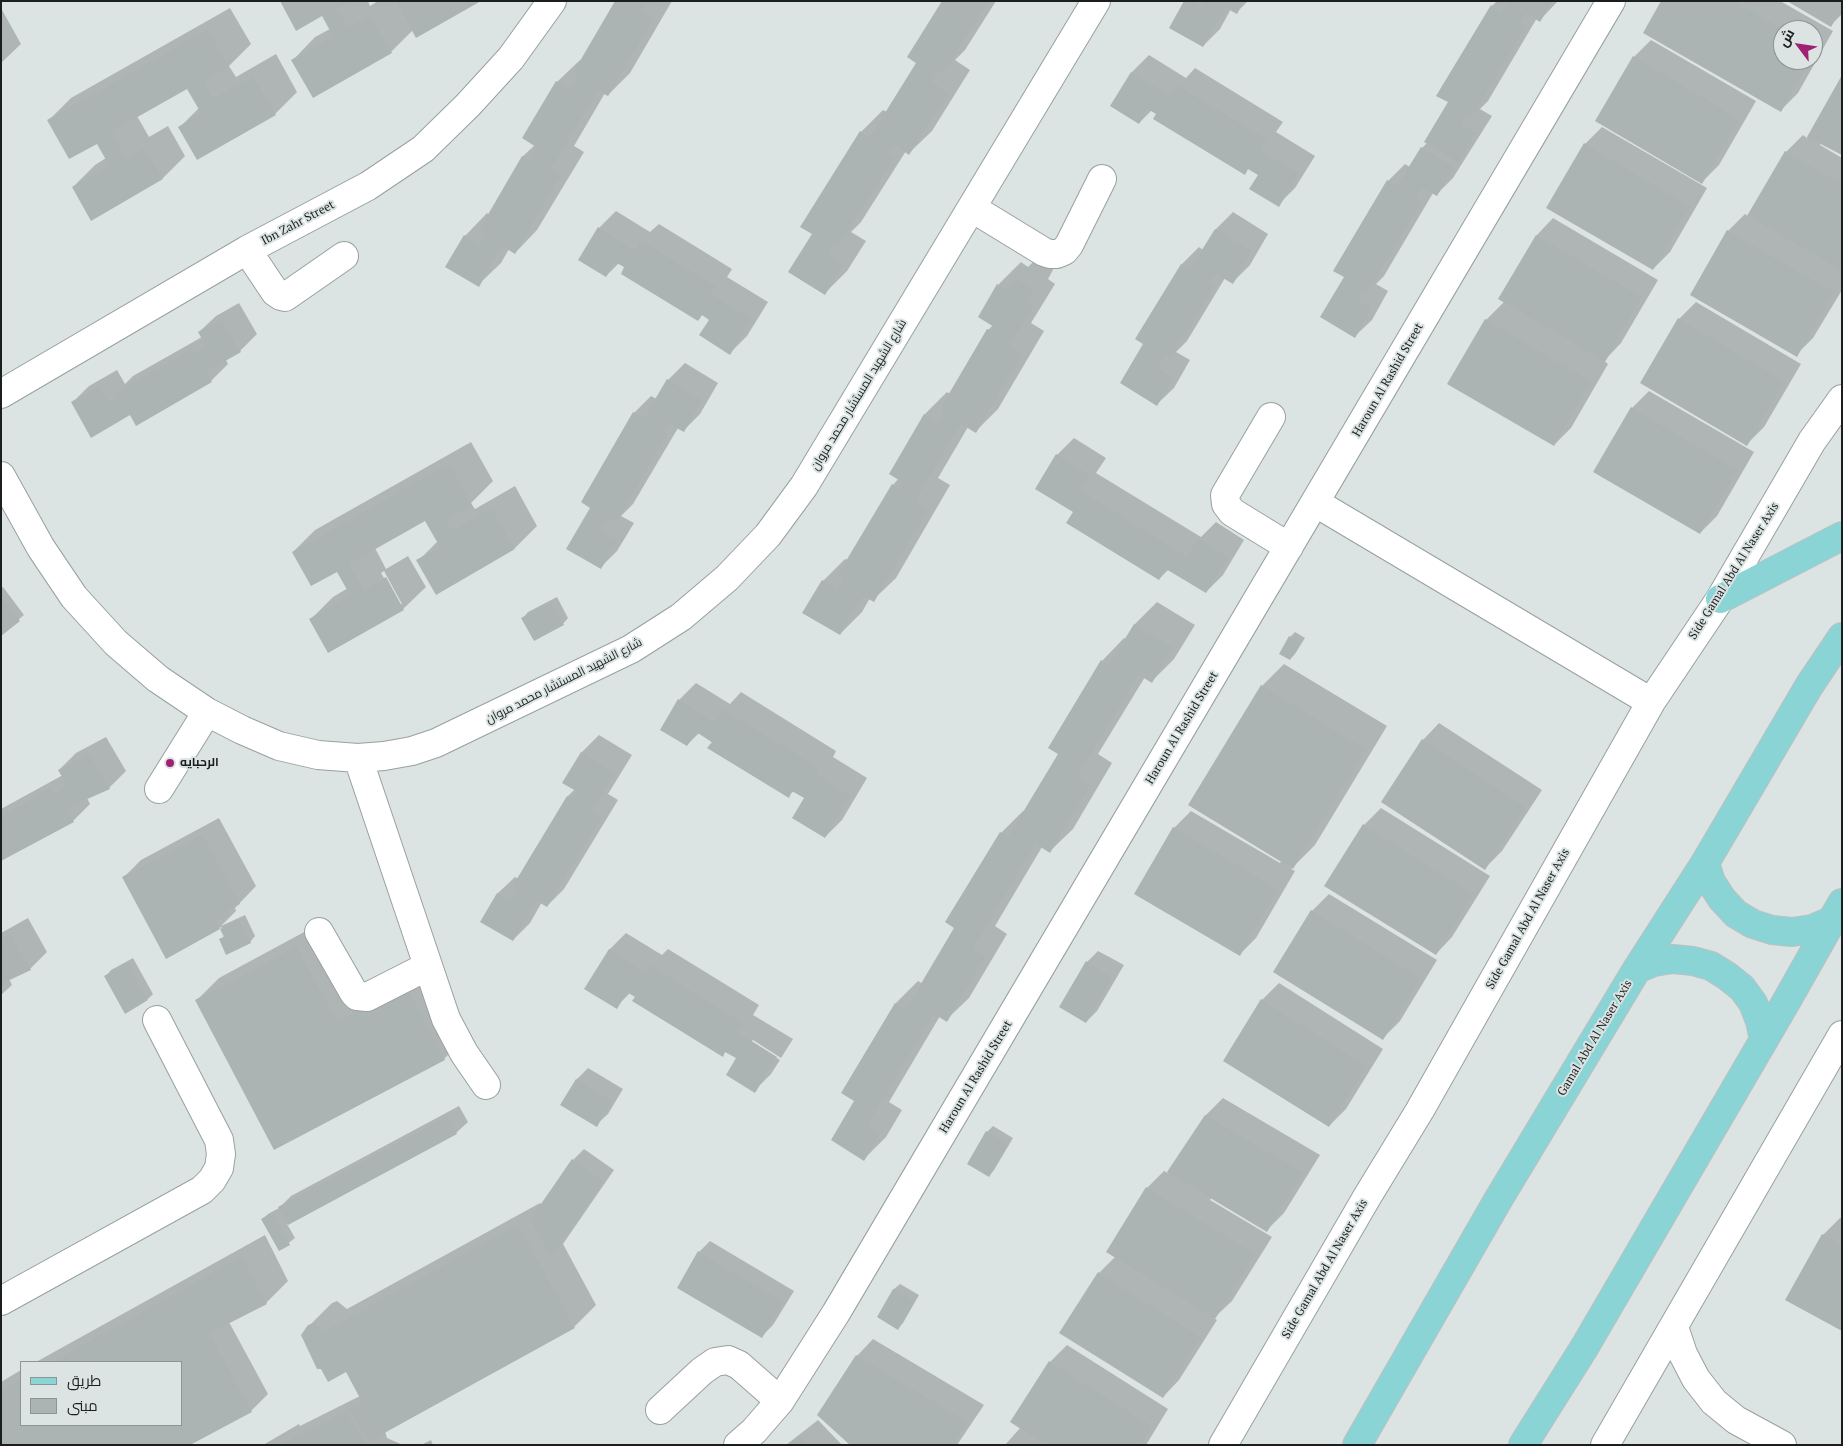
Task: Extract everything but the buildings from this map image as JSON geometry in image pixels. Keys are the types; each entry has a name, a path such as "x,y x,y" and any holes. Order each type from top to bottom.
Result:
{"main road":[{"path":"1720,599 1842,536"},
{"name":"Gamal Abd Al Naser Axis","path":"1357,1445 1498,1200 1637,969 1705,863 1809,686 1842,637"},
{"path":"1705,863 1711,882 1722,899 1736,914 1754,924 1772,930 1792,932 1812,929 1836,912"},
{"path":"1523,1445 1584,1348 1764,1040 1836,912"},
{"path":"1637,969 1654,962 1673,959 1692,960 1711,966 1728,976 1742,988 1753,1003 1760,1021 1764,1040"}],"street":[{"name":"Ibn Zahr Street","path":"1,394 247,250 368,186 423,149 468,105 511,58 552,1"},
{"name":"شارع الشهيد المستشار محمد مروان","path":"1,476 41,548 74,597 130,655 158,679 207,712 279,746 318,755 358,758 384,756 436,744 630,649 681,617 727,578 768,535 804,486 1096,1"},
{"name":"Haroun Al Rashid Street","path":"738,1445 754,1431 780,1402 903,1200 1316,504 1611,1"},
{"path":"972,208 1044,252 1057,254 1064,251 1069,245 1102,179"},
{"path":"247,250 275,292 285,297 344,256"},
{"name":"Side Gamal Abd Al Naser Axis","path":"1223,1445 1367,1197 1420,1110 1651,702 1720,599 1812,441 1842,399"},
{"path":"1271,417 1225,495 1226,504 1232,512 1289,547"},
{"path":"1316,504 1651,702"},
{"path":"159,789 207,712"},
{"path":"358,758 446,1019 464,1053 486,1084"},
{"path":"319,932 354,993 358,996 367,997 428,966"},
{"path":"1,1302 202,1190 212,1180 219,1168 221,1154 219,1140 157,1020"},
{"path":"1606,1445 1842,1035"},
{"path":"1674,1326 1683,1354 1696,1379 1714,1402 1736,1420 1782,1445"},
{"path":"660,1410 702,1371 715,1362 728,1360 739,1366 780,1402"}],"place":[{"name":"الرحبايه","path":"170,763"}]}
